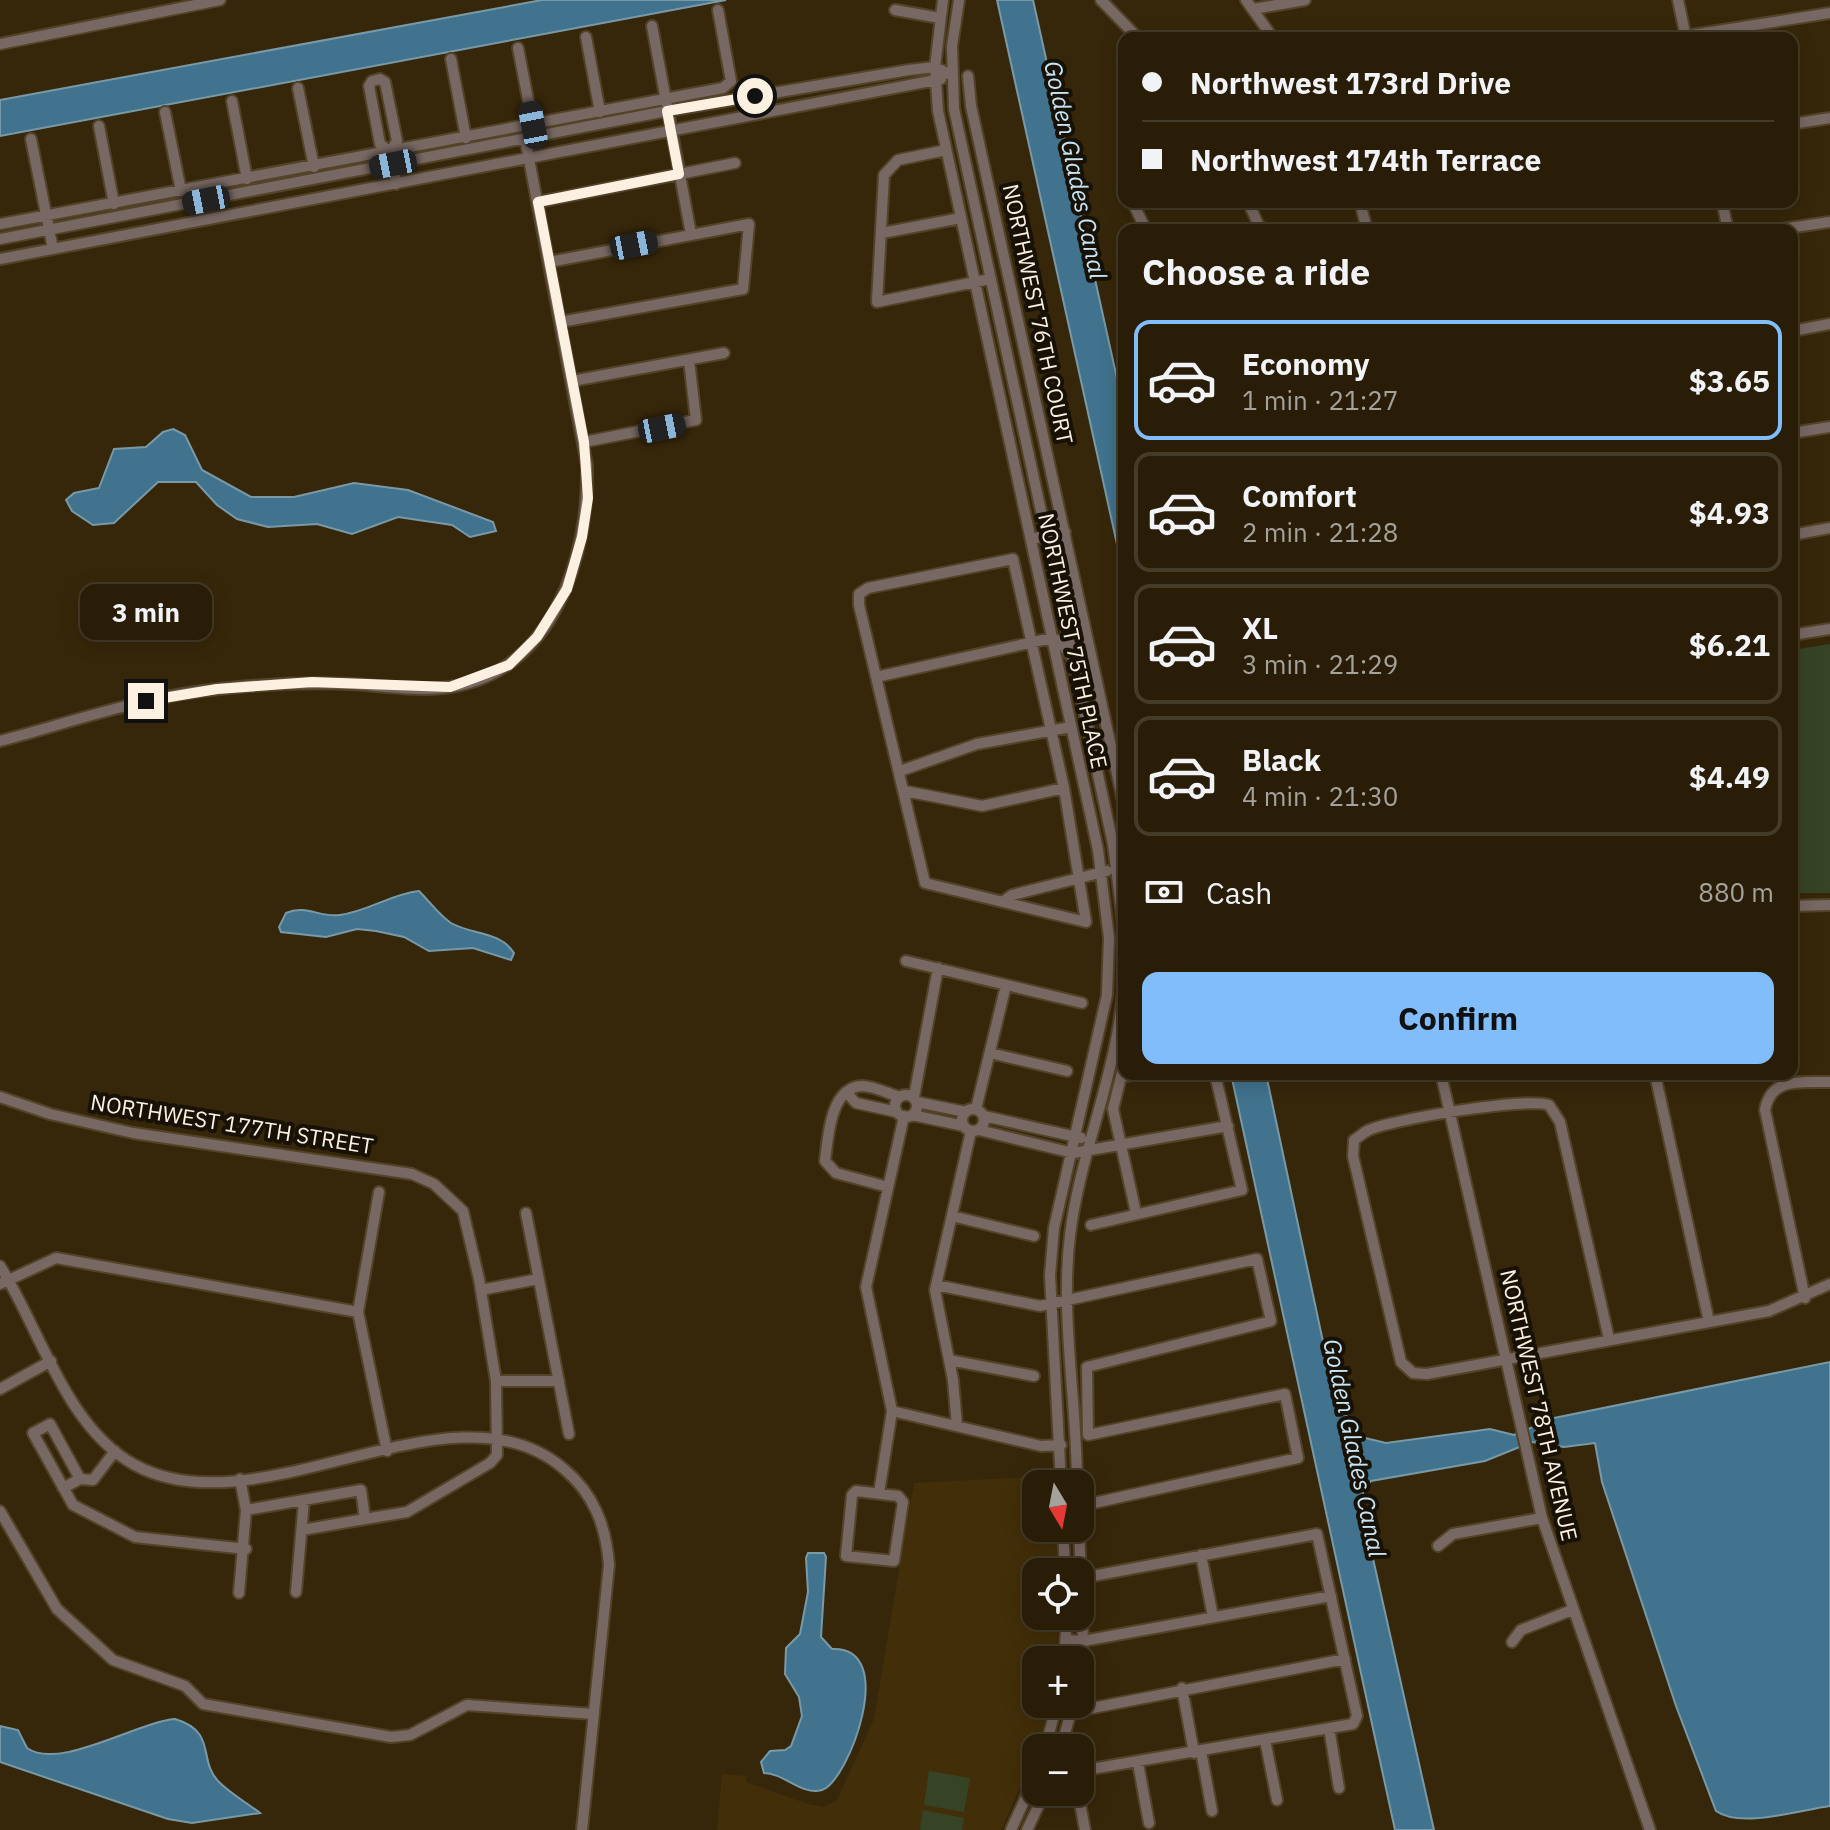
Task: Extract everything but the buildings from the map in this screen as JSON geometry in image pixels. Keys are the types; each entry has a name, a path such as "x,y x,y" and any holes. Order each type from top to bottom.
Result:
{"street":[{"path":"0,44 220,0"},
{"name":"NORTHWEST 75TH PLACE","path":"943,0 935,81 946,150 1102,872 1109,938 1107,995 1054,1228 1049,1304 1061,1470"},
{"name":"NORTHWEST 75TH PLACE","path":"959,0 951,75 954,109 1118,855"},
{"path":"1101,0 1132,32"},
{"path":"1269,32 1250,4 1305,0"},
{"path":"1678,0 1685,32"},
{"path":"0,239 525,138 666,105 723,88 731,81 718,10"},
{"path":"895,10 940,18"},
{"path":"1716,32 1830,13"},
{"path":"652,26 691,234"},
{"path":"586,37 600,112"},
{"path":"518,48 533,125"},
{"path":"451,59 466,138"},
{"path":"0,224 600,112 935,67 951,75"},
{"path":"0,259 935,81 951,75"},
{"name":"NORTHWEST 76TH COURT","path":"968,76 971,106 1118,778"},
{"path":"390,152 397,141 385,82 380,79 372,81 369,86 380,144 390,152 396,184"},
{"path":"298,88 314,167"},
{"path":"232,101 247,179"},
{"path":"954,109 971,106"},
{"path":"165,112 181,191"},
{"path":"1798,123 1830,118"},
{"path":"99,126 114,204"},
{"path":"0,741 146,701 217,689 312,682 450,687 509,665 553,615 567,589 582,537 588,498 584,442 525,138"},
{"path":"31,139 53,249"},
{"path":"946,150 898,160 889,166 884,175 877,302 990,279"},
{"path":"538,202 735,163"},
{"path":"882,233 961,218"},
{"path":"1798,227 1830,222"},
{"path":"549,262 749,224 743,289 560,322"},
{"path":"1798,330 1830,324"},
{"path":"572,381 724,353"},
{"path":"584,442 696,420 689,360"},
{"path":"1798,432 1830,427"},
{"path":"1798,534 1830,528"},
{"path":"1031,539 1065,532"},
{"path":"1013,559 1032,642 1064,788 1086,922 925,883 859,594 868,588 1013,559"},
{"path":"1798,634 1830,629"},
{"path":"876,677 1052,638 1060,641 1073,660"},
{"path":"900,771 977,744 1071,727"},
{"path":"905,791 982,806 1064,788"},
{"path":"1005,900 1012,895 1118,869"},
{"path":"1798,906 1830,905"},
{"path":"906,961 1082,1003"},
{"path":"879,1493 892,1411 866,1287 904,1114 915,1100 938,968"},
{"path":"957,1426 936,1285 1006,985"},
{"path":"1076,1470 1066,1300 1071,1231 1118,1031"},
{"path":"990,1053 1067,1071"},
{"path":"1121,1080 1113,1109 1136,1213"},
{"path":"1091,1225 1242,1190 1216,1080"},
{"name":"NORTHWEST 78TH AVENUE","path":"1442,1080 1542,1518 1650,1830"},
{"path":"1656,1080 1709,1322"},
{"path":"1805,1298 1765,1110 1767,1096 1774,1088 1786,1083 1830,1082"},
{"path":"888,1187 829,1168 825,1161 835,1109 846,1092 861,1086 1077,1135 1090,1148"},
{"path":"846,1092 856,1103 1073,1153 1228,1126"},
{"name":"NORTHWEST 177TH STREET","path":"0,1097 50,1114 133,1133 412,1174 434,1184 463,1211 481,1290"},
{"path":"900,1097 895,1107 904,1114"},
{"path":"1609,1339 1560,1122 1549,1105 1531,1102 1450,1113 1369,1130 1354,1140 1353,1156 1401,1362 1413,1373 1427,1374 1769,1311 1805,1298 1830,1284"},
{"path":"971,1129 962,1118 975,1112"},
{"path":"379,1192 358,1312 387,1451"},
{"path":"526,1213 569,1434"},
{"path":"952,1216 1034,1236"},
{"path":"4,1282 47,1260 61,1259 358,1312"},
{"path":"936,1285 1040,1306 1257,1259 1271,1321 1087,1367 1088,1435 1285,1394 1298,1458 1094,1503"},
{"path":"0,1266 4,1282 86,1422 115,1451 135,1465 182,1480 240,1479 474,1436 532,1446 571,1475 595,1507 607,1542 607,1595 582,1830"},
{"path":"302,1530 407,1512 490,1463 497,1455 496,1381 481,1290 538,1279"},
{"path":"949,1360 1034,1376"},
{"path":"0,1389 51,1361"},
{"path":"496,1381 559,1381"},
{"path":"892,1411 1041,1446 1061,1445"},
{"path":"80,1479 50,1424 33,1433 73,1505 135,1537 246,1549"},
{"path":"63,1488 80,1479 93,1480 115,1451"},
{"path":"239,1593 246,1549 246,1510 240,1479"},
{"path":"246,1510 361,1490 365,1519"},
{"path":"856,1491 879,1493 898,1496 903,1502 895,1559 889,1562 849,1558 845,1552 852,1495 856,1491"},
{"path":"296,1592 304,1500"},
{"path":"0,1511 57,1609 113,1660 185,1686 203,1704 391,1737 410,1735 467,1705 594,1714"},
{"path":"1438,1546 1453,1534 1542,1518"},
{"path":"1094,1576 1317,1534 1356,1720 1353,1724 1094,1769"},
{"path":"1201,1555 1213,1617"},
{"path":"1067,1640 1083,1641 1331,1596"},
{"path":"1512,1642 1521,1630 1572,1610"},
{"path":"1066,1646 1067,1630"},
{"path":"1082,1646 1083,1630"},
{"path":"1094,1704 1345,1659"},
{"path":"1182,1688 1212,1811"},
{"path":"1329,1728 1339,1788"},
{"path":"1265,1740 1277,1800"},
{"path":"1138,1763 1149,1823"},
{"path":"1011,1830 1022,1806"},
{"path":"1027,1830 1038,1806"},
{"path":"1081,1806 1085,1830"}],"shaded area":[{"path":"1022,1478 1022,1542 1058,1542 1058,1558 1022,1558 1022,1630 1058,1630 1056,1646 1022,1646 1022,1718 1046,1718 1041,1734 1022,1734 1022,1783 1001,1830 717,1830 722,1774 747,1776 746,1782 808,1804 823,1807 837,1800 874,1719 914,1483"}],"green space":[{"path":"1830,644 1830,893 1798,893 1798,649"},
{"path":"929,1771 970,1778 964,1812 924,1805"},
{"path":"923,1810 964,1818 962,1830 920,1830"}],"water":[{"path":"542,0 726,0 0,136 0,100"},
{"path":"997,0 1033,0 1118,383 1118,549"},
{"path":"173,429 185,435 202,470 251,497 294,497 354,483 408,490 493,522 496,531 470,537 452,525 398,517 352,534 317,524 268,527 237,519 217,505 196,482 158,482 114,523 93,525 72,511 66,500 74,493 99,488 114,449 146,447 163,432"},
{"path":"419,891 451,923 493,937 508,946 514,953 511,960 473,948 429,951 404,937 376,931 357,929 326,937 281,932 279,927 286,913 293,911 340,915"},
{"name":"Golden Glades Canal","path":"1232,1080 1267,1080 1332,1384 1352,1428 1361,1437 1386,1443 1490,1429 1514,1435 1554,1418 1830,1362 1830,1806 1755,1818 1727,1816 1716,1811 1676,1706 1602,1482 1595,1443 1564,1447 1532,1442 1485,1461 1371,1481 1363,1492 1364,1518 1434,1830 1395,1830"},
{"path":"808,1553 824,1553 826,1557 821,1637 832,1649 852,1654 863,1669 866,1690 855,1741 844,1764 833,1782 815,1791 764,1773 761,1762 770,1751 785,1750 791,1746 802,1716 799,1697 785,1674 786,1648 800,1634 808,1592"},
{"path":"175,1719 197,1731 209,1765 219,1782 260,1813 192,1823 168,1819 0,1762 0,1726 18,1730 27,1748 58,1754"}],"route":[{"path":"146,701 217,689 312,682 450,687 509,665 537,637 567,589 582,537 588,498 584,442 538,202 679,174 667,111 755,96"}]}
